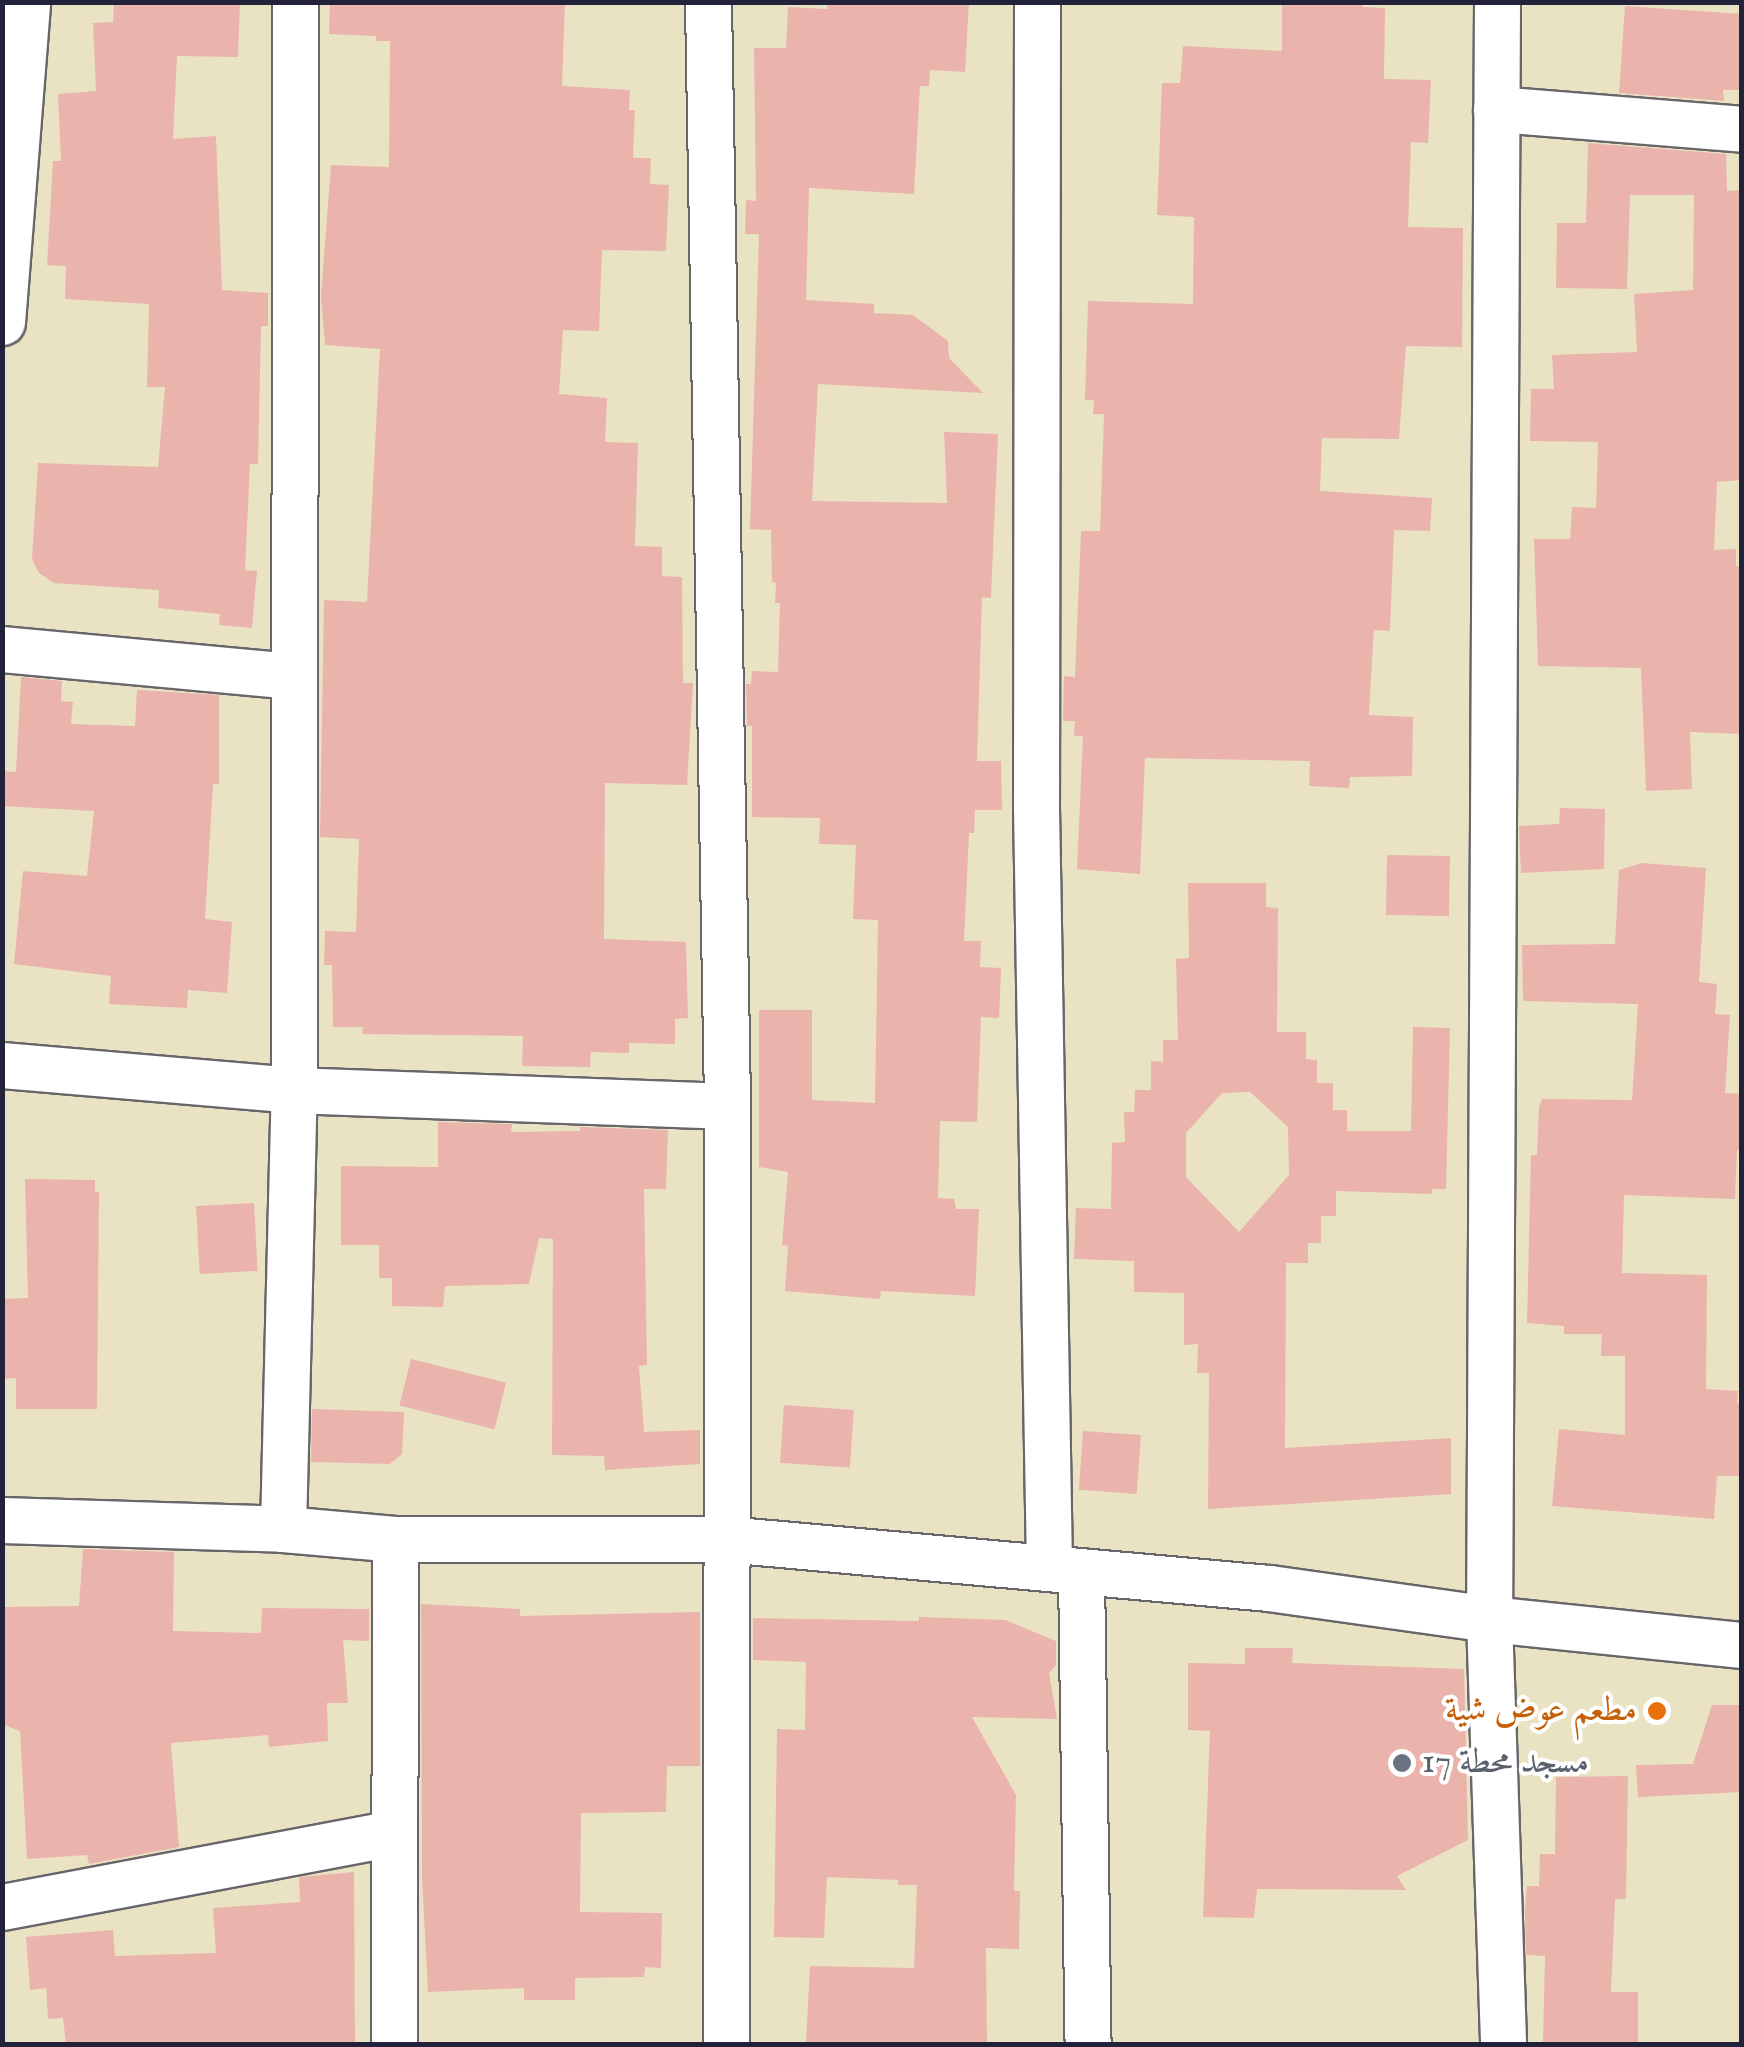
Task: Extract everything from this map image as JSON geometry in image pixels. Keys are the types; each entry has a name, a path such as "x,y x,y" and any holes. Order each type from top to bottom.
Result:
{"street":[{"path":"2,322 27,2"},
{"path":"283,1528 294,1090 296,2"},
{"path":"708,2 726,1106 726,2044"},
{"path":"1037,2 1036,788 1065,1569 1088,2044"},
{"path":"1497,2 1496,857 1489,1620 1503,2044"},
{"path":"1496,109 1742,129"},
{"path":"2,649 293,676"},
{"path":"2,1065 294,1090 726,1106"},
{"path":"2,1520 283,1528 395,1539 725,1539 1269,1588 1489,1620 1742,1645"},
{"path":"394,2044 395,1539"},
{"path":"2,1907 393,1833"}],"building":[{"path":"114,2 240,2 238,57 177,56 173,139 216,136 222,290 268,293 268,326 261,326 258,464 250,464 245,570 257,571 252,628 219,625 220,614 158,608 159,590 54,583 39,573 32,559 38,463 158,467 165,387 147,387 149,304 65,299 66,266 47,265 53,161 61,161 58,94 96,91 93,23 113,22"},
{"path":"330,2 565,2 562,86 630,90 629,110 635,110 633,158 651,158 650,184 669,185 666,251 602,250 599,331 563,330 559,394 607,398 605,442 638,443 635,546 662,547 662,576 682,577 683,683 693,683 687,785 605,783 604,939 686,942 688,1018 675,1019 675,1044 629,1043 629,1053 591,1052 590,1067 522,1066 523,1036 362,1034 363,1027 333,1027 332,965 324,965 325,931 356,932 359,839 320,837 324,600 367,602 380,349 325,345 321,297 331,165 389,167 390,41 376,41 376,36 329,34"},
{"path":"828,2 969,2 965,72 930,70 929,86 920,86 914,194 809,188 806,300 874,304 874,313 913,315 948,341 949,358 983,393 818,384 812,501 947,503 944,432 998,434 991,598 982,597 977,761 1001,761 1002,810 975,810 974,833 969,833 964,941 981,941 980,967 1001,968 999,1018 981,1017 977,1122 940,1121 938,1198 954,1199 956,1209 979,1209 975,1296 881,1291 880,1299 785,1291 788,1246 782,1245 788,1172 759,1167 759,1010 812,1010 812,1100 875,1103 878,920 853,919 856,845 819,844 820,818 752,817 752,726 747,726 746,684 751,684 752,671 778,672 780,603 775,603 776,583 772,582 771,530 750,529 759,234 745,234 746,200 756,201 754,48 786,48 788,7 827,9"},
{"path":"1282,2 1362,2 1362,7 1385,8 1384,79 1431,80 1428,143 1411,142 1408,227 1463,228 1462,347 1406,346 1399,439 1322,438 1320,491 1432,498 1430,531 1394,530 1390,631 1374,630 1373,643 1369,715 1413,717 1412,776 1350,777 1349,788 1309,786 1310,761 1145,758 1140,874 1077,869 1083,736 1074,736 1075,721 1063,721 1064,676 1075,677 1081,531 1100,531 1104,414 1093,414 1094,400 1085,400 1088,301 1193,304 1194,217 1157,215 1162,83 1180,83 1183,46 1282,51"},
{"path":"1625,6 1742,14 1742,90 1723,90 1724,101 1619,93"},
{"path":"1588,143 1726,154 1727,191 1742,190 1742,480 1717,482 1714,550 1736,549 1736,566 1742,567 1742,734 1690,732 1692,789 1646,791 1641,668 1538,666 1534,539 1570,539 1572,507 1596,508 1598,442 1530,441 1531,389 1554,389 1552,355 1637,352 1634,294 1693,290 1694,195 1630,195 1627,289 1556,288 1557,223 1586,223"},
{"path":"21,677 62,681 61,701 73,702 71,724 135,726 137,690 219,695 219,784 213,784 205,919 232,922 227,993 188,990 187,1008 109,1004 111,976 14,964 23,871 87,876 94,811 2,806 2,771 16,772"},
{"path":"1560,808 1605,809 1604,869 1521,873 1519,826 1559,824"},
{"path":"1387,855 1450,856 1449,916 1386,915"},
{"path":"1642,863 1706,868 1699,982 1717,984 1715,1014 1730,1015 1725,1093 1742,1094 1742,1151 1737,1150 1735,1199 1624,1195 1622,1273 1707,1275 1706,1389 1738,1391 1737,1403 1742,1404 1742,1476 1717,1476 1714,1519 1552,1506 1559,1429 1625,1435 1625,1356 1601,1356 1602,1334 1564,1334 1564,1326 1527,1323 1531,1155 1537,1155 1539,1107 1542,1099 1632,1100 1638,1004 1523,1001 1522,945 1615,944 1619,870"},
{"path":"1188,883 1266,883 1266,907 1278,908 1277,1032 1306,1032 1306,1059 1317,1060 1317,1083 1333,1083 1333,1110 1347,1110 1347,1131 1411,1131 1413,1027 1450,1028 1446,1189 1432,1189 1432,1194 1336,1191 1336,1216 1321,1216 1321,1243 1308,1243 1308,1263 1286,1263 1285,1448 1451,1438 1451,1494 1208,1509 1209,1373 1197,1373 1198,1344 1184,1345 1184,1293 1134,1292 1134,1261 1074,1259 1076,1208 1111,1209 1112,1143 1125,1142 1124,1112 1134,1112 1135,1090 1151,1090 1151,1061 1163,1062 1163,1040 1178,1040 1176,959 1189,958","holes":["1250,1092 1288,1127 1289,1175 1239,1232 1186,1177 1186,1133 1222,1093"]},
{"path":"438,1122 512,1124 511,1132 580,1131 580,1127 668,1130 666,1189 644,1189 647,1365 639,1366 644,1432 700,1430 700,1464 605,1470 604,1456 552,1455 553,1239 539,1238 529,1284 445,1286 443,1307 392,1306 392,1278 379,1278 379,1245 341,1245 341,1166 438,1167"},
{"path":"25,1179 95,1180 95,1192 99,1192 97,1409 16,1409 16,1378 3,1379 2,1299 28,1298"},
{"path":"254,1203 258,1271 200,1274 196,1206"},
{"path":"411,1359 506,1383 494,1429 399,1406"},
{"path":"784,1405 854,1410 850,1468 780,1463"},
{"path":"312,1409 404,1412 402,1454 390,1464 311,1462"},
{"path":"1083,1431 1141,1435 1137,1494 1079,1490"},
{"path":"83,1549 174,1552 173,1631 261,1633 262,1608 369,1609 369,1641 343,1640 348,1703 327,1703 328,1741 269,1747 268,1735 171,1743 179,1847 89,1864 87,1855 27,1859 20,1731 2,1724 2,1607 79,1606"},
{"path":"421,1604 520,1609 520,1616 700,1612 700,1766 667,1766 666,1812 581,1813 580,1912 662,1913 661,1968 645,1967 644,1977 575,1978 575,2000 524,2000 524,1988 428,1992 422,1878"},
{"path":"919,1617 1005,1620 1056,1641 1056,1665 1049,1673 1057,1719 972,1717 1016,1795 1014,1891 1020,1891 1019,1949 986,1948 987,2043 806,2044 810,1966 914,1968 917,1885 898,1885 898,1880 827,1877 824,1938 774,1937 777,1729 805,1730 806,1662 753,1660 753,1618 919,1621"},
{"path":"1245,1648 1293,1648 1292,1663 1464,1669 1468,1840 1397,1876 1406,1890 1257,1889 1254,1918 1203,1917 1210,1731 1188,1730 1188,1663 1245,1664"},
{"path":"1712,1705 1742,1705 1742,1792 1638,1797 1636,1765 1693,1764"},
{"path":"1628,1776 1626,1899 1615,1899 1611,1992 1638,1992 1638,2044 1543,2044 1545,1956 1526,1955 1525,1909 1527,1886 1539,1886 1540,1854 1555,1854 1556,1777"},
{"path":"354,1872 355,2044 66,2044 63,2018 48,2019 46,1988 30,1990 26,1937 113,1930 115,1956 216,1953 213,1908 300,1902 299,1877"}],"place":[{"name":"مطعم عوض شية","path":"1657,1711"},
{"name":"مسجد محطة 17","path":"1402,1763"}]}
